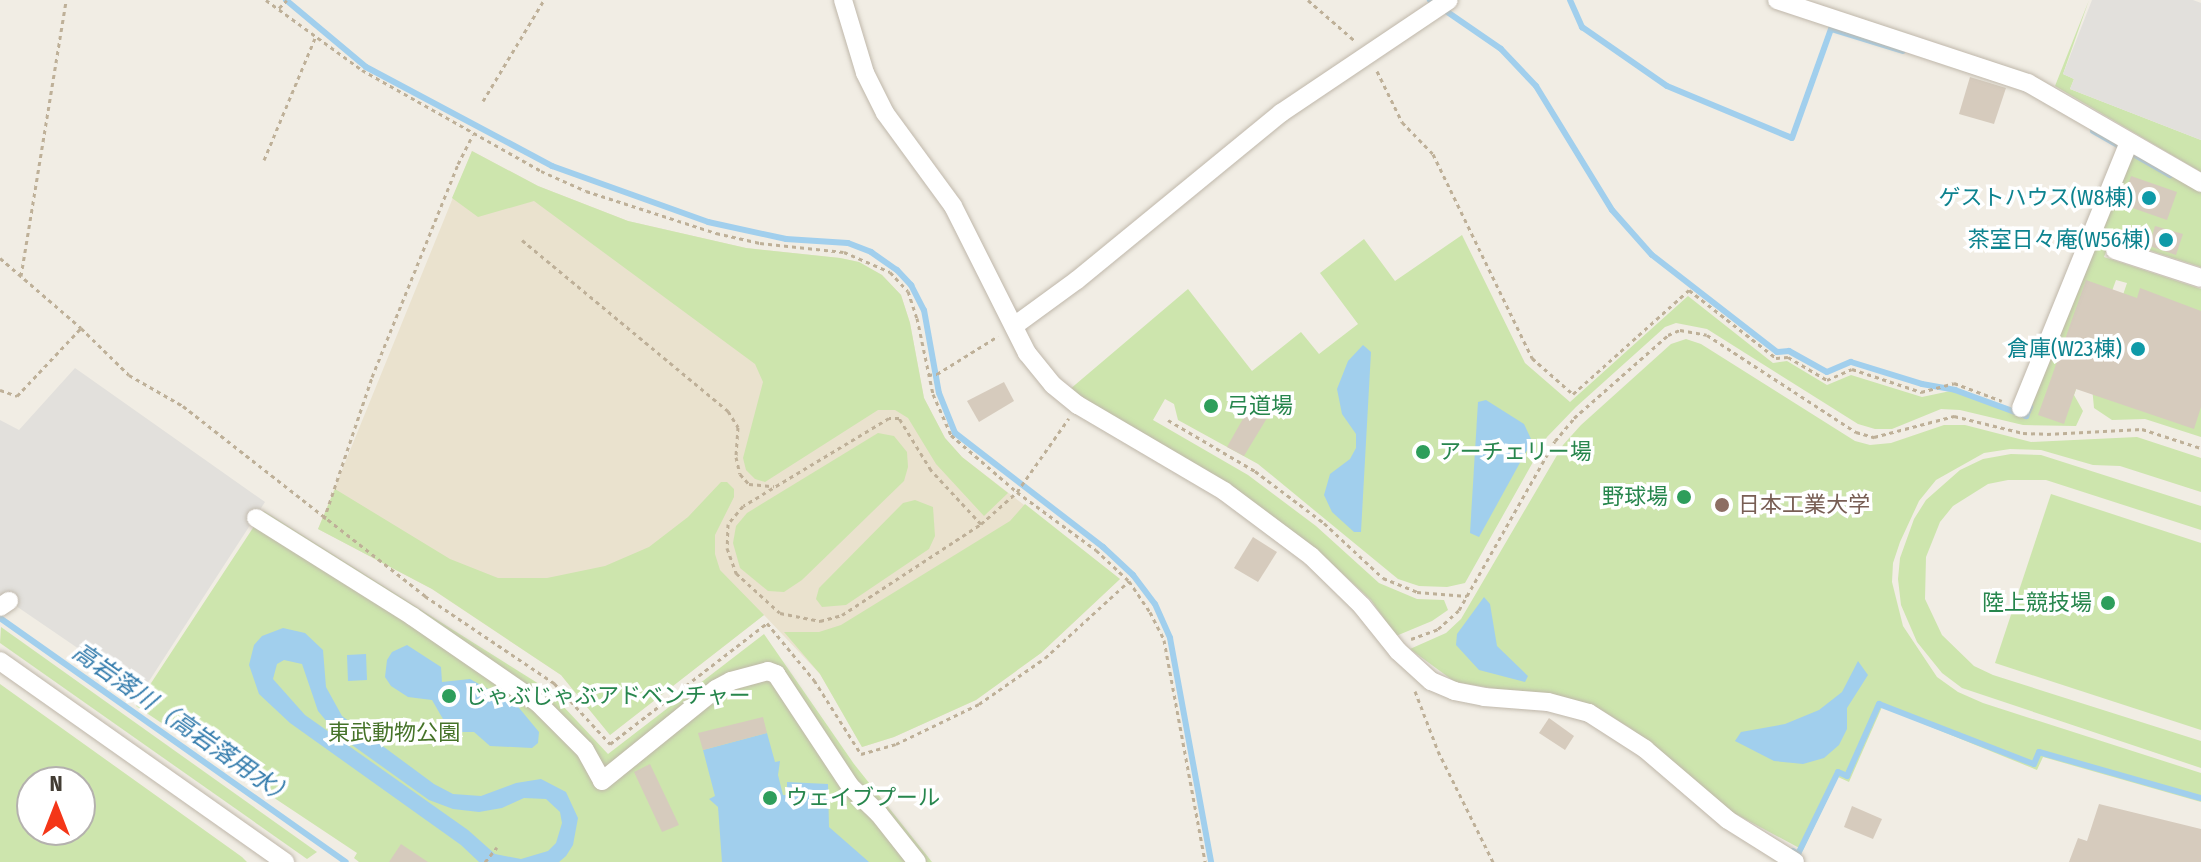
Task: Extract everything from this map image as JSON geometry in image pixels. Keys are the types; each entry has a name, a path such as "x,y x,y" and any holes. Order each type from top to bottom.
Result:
{"street":[{"path":"843,0 865,73 885,113 953,206 1010,329 1053,385 1078,405 1224,491 1311,556 1362,606 1414,668 1454,691 1484,697 1548,702 1589,713 1645,749 1728,820 1795,862"},
{"path":"1010,329 1077,280 1281,113 1449,0"},
{"path":"1777,0 2028,83 2201,183"},
{"path":"2021,408 2129,142"},
{"path":"2115,250 2201,278"},
{"path":"256,518 412,616 538,703 585,750 602,781 716,689 731,681 768,671 776,674 850,786 879,814 917,862"},
{"path":"0,661 285,862"}],"path":[{"path":"21,276 66,0"},
{"path":"266,0 281,6 316,37 362,70 474,134 586,191 678,223 760,243 844,252 890,272 908,291 917,318 928,375 951,435 1017,492 1096,550 1129,581 1164,640 1205,862"},
{"path":"281,6 287,0"},
{"path":"483,101 544,0"},
{"path":"1308,0 1368,53 1402,122 1433,154 1532,358 1573,394 1689,290 1776,358 1788,357 1827,380 1852,369 1921,392 1954,383 2021,408"},
{"path":"264,160 316,37"},
{"path":"324,519 372,377 458,164 474,134"},
{"path":"522,240 728,411 738,427 736,457 740,474 749,484 761,488 777,485"},
{"path":"0,258 81,328 129,375 183,406 425,596 554,683 610,744 767,623 814,680 861,754 896,744 979,704 1045,658 1129,581"},
{"path":"0,390 17,396 81,328"},
{"path":"928,375 937,374 1010,329"},
{"path":"1394,646 1438,629 1459,610 1555,441 1574,418 1668,335 1680,330 1707,335 1856,432 1874,437 1954,416 2035,434 2142,429 2201,448"},
{"path":"981,524 931,470 899,418 880,420 743,506 728,524 727,548 736,573 780,613 820,621 842,615 981,524 1017,492 1078,405"},
{"path":"1168,420 1255,471 1324,523 1383,578 1417,592 1467,596"},
{"path":"1414,668 1413,685 1422,714 1493,862"},
{"path":"485,862 497,847"}],"shaded area":[{"path":"2092,0 2193,0 2201,3 2201,140 2070,89 2074,79 2063,74"},
{"path":"472,151 538,186 628,221 746,248 859,262 882,275 901,295 910,323 924,398 945,438 962,457 1120,579 1041,653 976,700 894,737 862,747 820,674 764,615 610,735 561,675 432,589 318,529"},
{"path":"75,368 265,502 142,692 0,595 0,420 19,430"}],"green space":[{"path":"2089,0 2063,74 2074,79 2070,89 2201,140 2201,172 2055,86"},
{"path":"472,151 538,186 628,221 746,248 859,262 882,275 901,295 910,323 924,398 945,438 962,457 1008,493 984,516 936,464 908,418 895,410 878,410 765,482 755,479 746,470 743,458 763,382 755,364 534,201 478,217 452,198"},
{"path":"2130,155 2201,191 2201,267 2111,238 2104,257 2201,289 2201,437 2145,419 2112,420 2094,408 2092,387 2127,283 2116,280 2074,395 2083,411 2076,426 2023,425 1960,410 1941,409 1892,429 1875,429 1858,424 1707,329 1676,323 1665,327 1547,437 1465,583 1447,587 1419,586 1398,579 1258,464 1178,420 1174,404 1165,399 1153,420 1248,475 1316,526 1379,583 1417,599 1444,600 1448,610 1432,621 1396,636 1371,600 1316,549 1069,390 1188,289 1252,371 1301,332 1319,354 1358,324 1320,273 1364,239 1395,281 1462,235 1525,363 1570,402 1688,296 1773,363 1787,361 1827,385 1851,375 1922,397 1955,390 2026,416"},
{"path":"1686,339 1701,344 1855,441 1870,445 1891,443 1944,425 1965,425 2031,442 2137,437 2201,458 2201,492 2120,466 2093,465 2041,450 2010,449 1984,453 1936,480 1919,501 1893,563 1892,582 1903,626 1937,677 1958,692 1983,703 2201,773 2201,802 2043,757 2037,770 1882,707 1849,782 1838,777 1803,850 1732,812 1630,728 1593,705 1455,682 1410,649 1446,633 1461,619 1563,445 1671,344"},
{"path":"878,433 894,436 907,452 908,467 904,481 802,580 784,592 768,591 740,568 733,543 736,526 747,513"},
{"path":"2011,454 2041,455 2201,506 2201,530 2046,480 2008,480 1988,484 1953,506 1940,522 1926,557 1925,599 1942,635 1974,666 1993,675 2201,741 2201,768 1962,688 1942,673 1917,642 1901,605 1898,579 1900,558 1914,519 1926,500 1960,470 1983,459"},
{"path":"721,482 727,482 734,489 734,497 715,535 715,554 720,570 764,615 610,735 561,675 432,589 318,529 335,489 450,559 498,578 547,578 605,566 649,547 688,517"},
{"name":"陸上競技場","path":"2051,494 2201,543 2201,730 1995,663"},
{"path":"915,500 933,507 935,536 929,549 846,605 822,607 816,599 819,588 903,503"},
{"path":"1025,504 1120,579 1041,653 976,700 894,737 862,747 820,674 784,632 819,632 841,625 1010,521"},
{"name":"東武動物公園","path":"264,511 547,689 608,754 764,634 854,764 932,862 359,862 354,858 357,853 136,706"},
{"path":"1,627 317,852 307,859 0,643"},
{"path":"0,684 242,857 247,862 0,862"}],"water":[{"path":"1363,345 1371,352 1361,532 1354,532 1332,512 1324,495 1330,474 1350,459 1356,448 1356,434 1342,414 1337,389 1348,361"},
{"path":"1486,400 1524,424 1532,441 1479,537 1470,533 1478,402"},
{"path":"1484,597 1490,604 1497,646 1528,676 1525,682 1479,670 1456,645 1457,634"},
{"path":"283,628 305,633 323,650 326,687 342,716 434,784 453,794 481,796 516,783 541,779 566,792 578,818 573,845 566,856 559,862 479,862 461,845 290,723 259,694 249,665 254,645 262,636","holes":["284,660 302,664 318,711 338,735 429,800 453,809 479,812 502,808 524,798 546,799 560,812 562,823 556,843 548,851 521,859 495,854 468,830 305,715 273,679 277,664"]},
{"name":"じゃぶじゃぶアドベンチャー","path":"407,645 441,667 442,682 470,679 488,689 495,703 508,700 515,703 539,732 538,743 532,748 490,746 474,732 456,732 447,726 432,700 408,697 391,686 385,677 387,660 392,652"},
{"path":"366,654 367,680 348,681 347,655"},
{"path":"1858,661 1868,675 1847,708 1847,729 1839,745 1824,758 1803,764 1774,761 1735,741 1741,732 1785,724 1819,710 1842,692"},
{"name":"ウェイブプール","path":"767,733 775,762 780,761 778,775 783,795 787,795 787,782 828,784 829,827 869,862 722,862 718,807 709,799 715,796 703,750"}],"building":[{"path":"1970,77 2006,88 1994,124 1959,114"},
{"name":"ゲストハウス(W8棟)","path":"2131,176 2177,192 2167,220 2121,204"},
{"name":"茶室日々庵(W56棟)","path":"2155,226 2183,234 2176,255 2149,246"},
{"path":"2086,280 2137,298 2140,288 2201,311 2201,407 2194,429 2076,389 2064,424 2038,415"},
{"path":"1004,382 1014,401 979,422 967,401"},
{"path":"1249,408 1267,418 1244,456 1227,447"},
{"path":"1253,537 1277,552 1258,582 1234,568"},
{"path":"763,717 767,733 703,750 698,733"},
{"path":"1549,718 1574,736 1565,750 1539,733"},
{"path":"650,764 679,825 662,832 634,772"},
{"path":"2099,804 2201,829 2201,862 2069,862 2078,838 2087,841"},
{"path":"1852,806 1882,819 1873,839 1844,827"},
{"path":"401,844 428,862 389,862"}],"waterway":[{"path":"286,0 366,67 552,166 708,222 786,239 848,243 871,252 897,270 911,285 924,310 939,393 955,433 1103,547 1133,575 1155,604 1170,638 1211,862"},
{"path":"1430,0 1501,49 1536,86 1612,210 1652,255 1777,352 1789,351 1827,372 1851,362 1922,384 1955,390 2026,416 2030,407"},
{"path":"1570,0 1582,27 1667,86 1792,138 1831,29 1903,51"},
{"path":"2093,131 2170,175"},
{"name":"高岩落川（高岩落用水）","path":"0,618 346,862"},
{"path":"1793,851 1798,854 1838,772 1847,776 1879,704 2034,764 2039,752 2201,798"}],"place":[{"name":"ゲストハウス(W8棟)","path":"2149,198"},
{"name":"茶室日々庵(W56棟)","path":"2166,240"},
{"name":"倉庫(W23棟)","path":"2138,349"},
{"name":"弓道場","path":"1211,406"},
{"name":"アーチェリー場","path":"1423,452"},
{"name":"野球場","path":"1684,497"},
{"name":"日本工業大学","path":"1722,505"},
{"name":"陸上競技場","path":"2108,603"},
{"name":"じゃぶじゃぶアドベンチャー","path":"449,696"},
{"name":"ウェイブプール","path":"770,798"}]}
